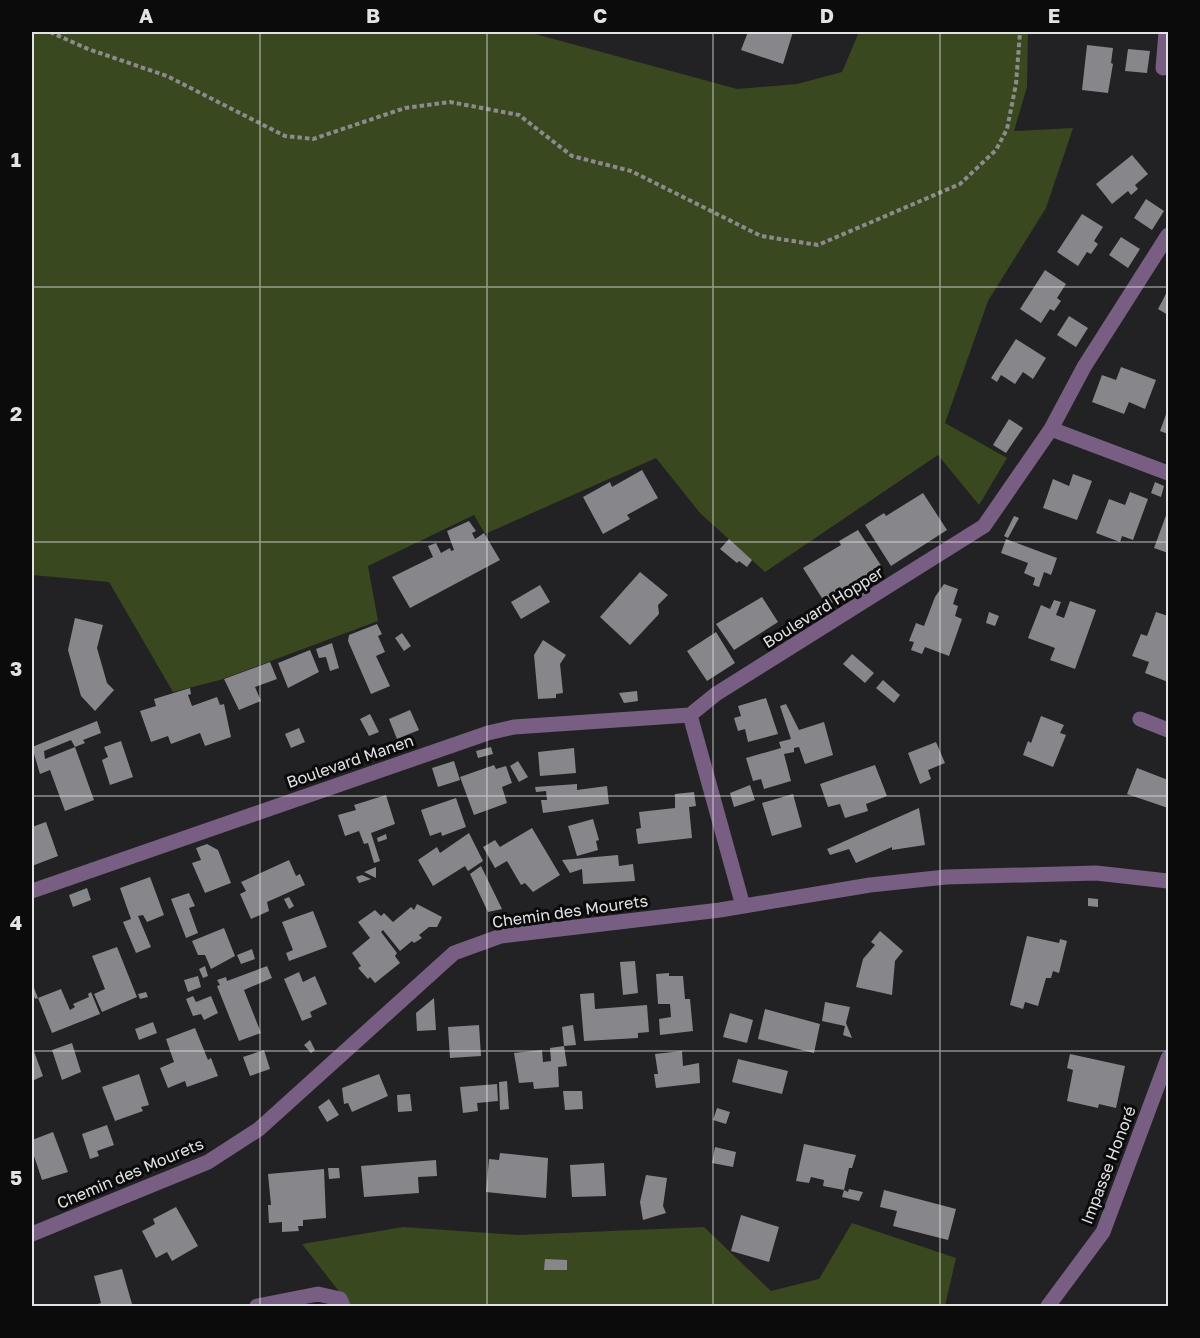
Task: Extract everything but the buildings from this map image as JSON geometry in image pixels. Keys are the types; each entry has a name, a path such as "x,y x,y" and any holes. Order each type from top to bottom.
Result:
{"street":[{"path":"1163,68 1166,32"},
{"name":"Boulevard Hopper","path":"690,715 716,693 984,526 1051,429 1084,367 1168,235"},
{"path":"1051,429 1168,473"},
{"path":"690,715 743,906"},
{"name":"Boulevard Manen","path":"32,891 488,733 514,727 690,715"},
{"path":"1140,719 1168,730"},
{"name":"Chemin des Mourets","path":"32,1233 208,1162 259,1129 453,953 501,936 743,906 870,885 946,877 1096,873 1168,881"},
{"name":"Impasse Honoré","path":"1048,1306 1103,1232 1168,1058"},
{"path":"257,1306 318,1294 340,1299 343,1306"}],"path":[{"path":"50,32 88,49 167,76 285,136 313,138 405,108 450,102 519,115 572,156 631,171 761,236 818,245 960,184 996,150 1007,129 1016,84 1020,32"}],"green space":[{"path":"32,32 528,32 737,89 797,84 842,72 859,32 1028,32 1027,87 1014,131 1073,128 1046,208 988,301 945,423 1007,458 979,505 938,455 765,572 700,513 656,458 485,534 474,515 368,566 378,621 220,680 173,692 109,582 32,575"},
{"path":"852,1223 956,1258 945,1306 344,1306 348,1303 302,1244 403,1227 518,1235 704,1227 771,1291 819,1279"}]}
